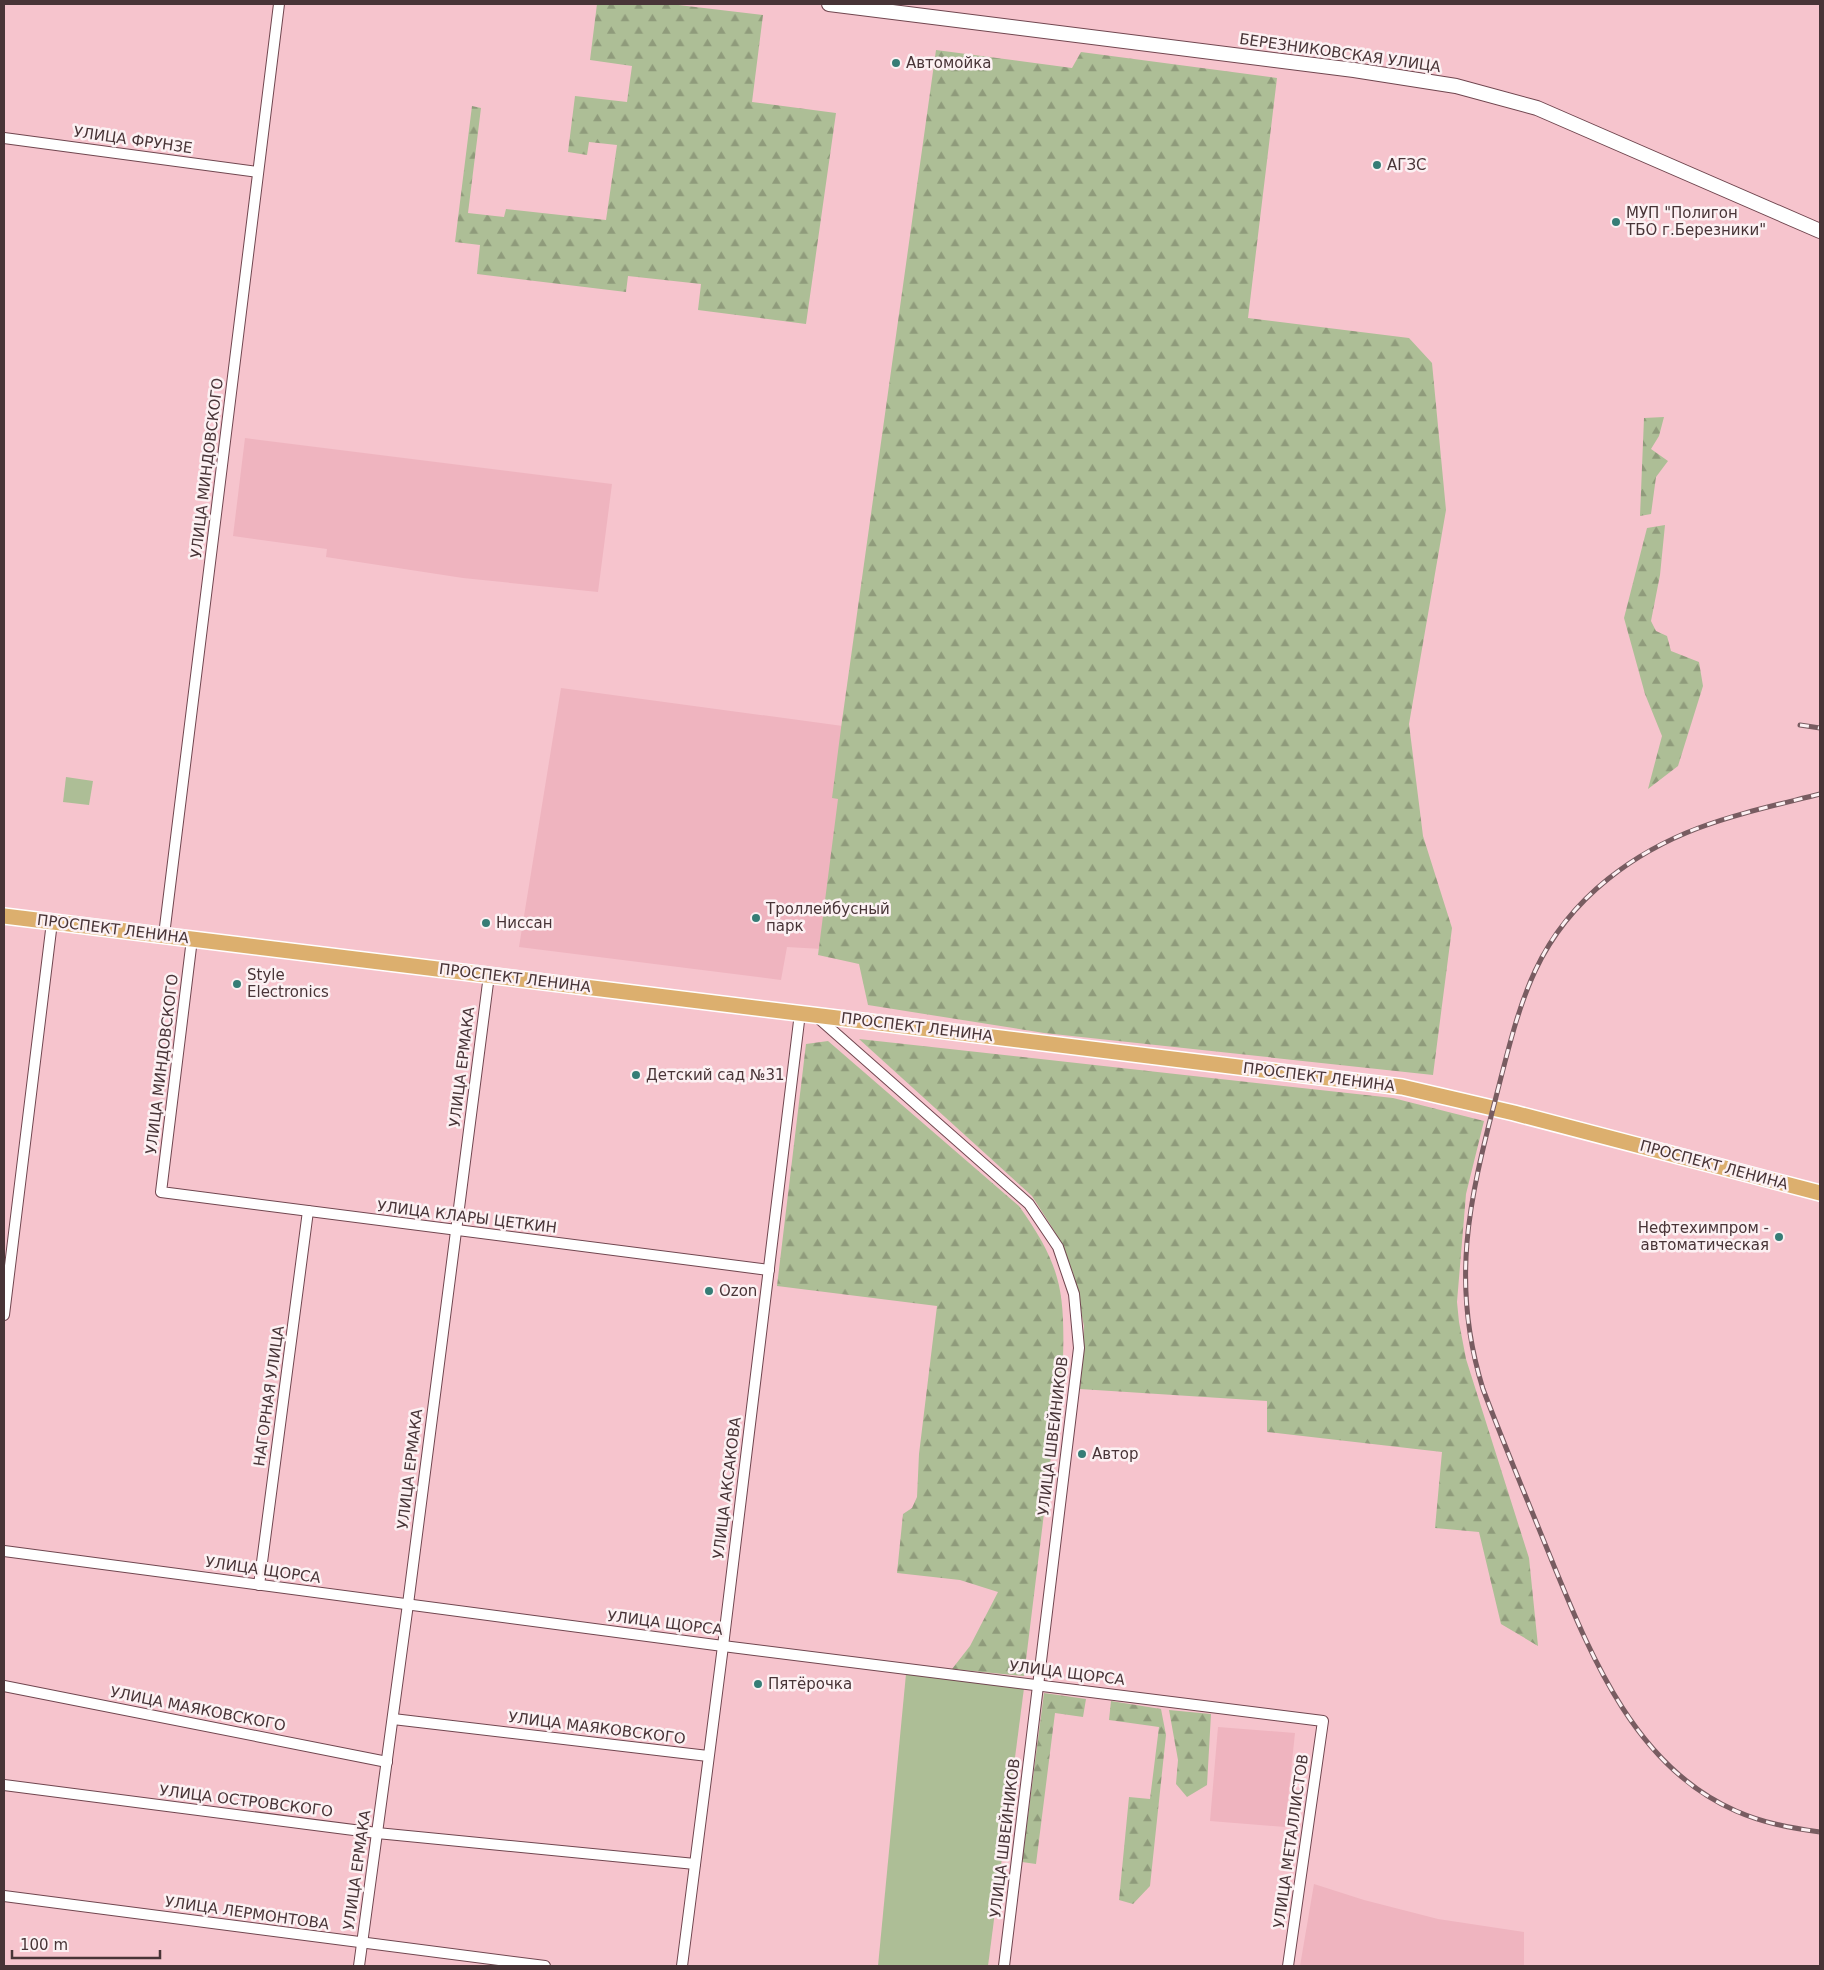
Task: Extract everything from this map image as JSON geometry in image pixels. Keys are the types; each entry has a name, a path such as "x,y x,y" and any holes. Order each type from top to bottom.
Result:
{"main road":[{"name":"ПРОСПЕКТ ЛЕНИНА","path":"4,916 1402,1087 1514,1113 1820,1193"}],"street":[{"name":"УЛИЦА МИНДОВСКОГО","path":"164,935 279,4"},
{"name":"БЕРЕЗНИКОВСКАЯ УЛИЦА","path":"829,4 1354,70 1456,86 1537,108 1820,231"},
{"name":"УЛИЦА ФРУНЗЕ","path":"4,138 258,172"},
{"path":"4,1315 52,922"},
{"name":"УЛИЦА МИНДОВСКОГО","path":"161,1192 192,939"},
{"name":"УЛИЦА ЕРМАКА","path":"359,1966 378,1833 489,975"},
{"name":"УЛИЦА АКСАКОВА","path":"682,1966 708,1756 724,1646 800,1013"},
{"name":"УЛИЦА ШВЕЙНИКОВ","path":"815,1015 1029,1204 1058,1247 1074,1294 1079,1348 1004,1966"},
{"name":"УЛИЦА КЛАРЫ ЦЕТКИН","path":"161,1192 769,1270"},
{"name":"НАГОРНАЯ УЛИЦА","path":"258,1585 308,1211"},
{"name":"УЛИЦА ЩОРСА","path":"4,1551 724,1646 1323,1720"},
{"name":"УЛИЦА МАЯКОВСКОГО","path":"4,1686 387,1762"},
{"name":"УЛИЦА МАЯКОВСКОГО","path":"393,1718 708,1756"},
{"name":"УЛИЦА МЕТАЛЛИСТОВ","path":"1288,1966 1323,1720"},
{"name":"УЛИЦА ОСТРОВСКОГО","path":"4,1785 378,1833 695,1864"},
{"name":"УЛИЦА ЛЕРМОНТОВА","path":"4,1896 362,1944 545,1966"}],"shaded area":[{"path":"245,438 612,484 598,592 463,578 326,557 327,549 233,536"},
{"name":"Троллейбусный парк","path":"561,688 850,727 822,949 787,947 781,980 519,947"},
{"path":"1218,1727 1295,1733 1285,1827 1210,1821"},
{"path":"1314,1884 1364,1900 1438,1919 1524,1932 1524,1966 1300,1966"}],"green space":[{"path":"597,4 670,4 763,15 752,102 836,113 806,324 698,310 701,284 628,276 626,292 477,274 480,245 455,242 472,106 481,108 468,213 504,217 506,209 606,220 617,145 589,142 587,155 568,152 575,96 627,102 632,66 590,60"},
{"path":"936,50 1072,68 1081,52 1277,78 1248,318 1409,338 1432,363 1446,510 1409,724 1423,836 1452,928 1433,1075 1044,1033 868,1005 859,964 818,955 838,799 832,798 841,728"},
{"path":"1664,417 1659,436 1651,449 1668,461 1656,477 1651,514 1640,516 1644,418"},
{"path":"1665,525 1660,575 1651,621 1656,631 1667,636 1671,651 1699,662 1703,686 1678,766 1648,789 1662,736 1645,694 1624,618 1647,528"},
{"path":"66,777 93,781 89,805 63,802"},
{"path":"859,1039 1393,1098 1484,1121 1466,1194 1457,1302 1459,1322 1466,1359 1529,1558 1538,1646 1501,1624 1479,1532 1435,1528 1442,1452 1267,1432 1267,1401 1080,1389 1084,1326 1073,1273 1055,1232 1032,1196"},
{"path":"828,1041 1019,1206 1033,1226 1051,1261 1057,1278 1063,1314 1063,1359 1024,1676 952,1669 970,1646 998,1592 960,1580 897,1573 903,1514 912,1508 917,1497 919,1454 937,1306 777,1286 806,1044"},
{"path":"906,1674 1024,1688 988,1966 878,1966"},
{"path":"1044,1693 1086,1699 1083,1717 1055,1713 1036,1864 1022,1862"},
{"path":"1111,1701 1161,1709 1166,1735 1150,1886 1133,1904 1119,1900 1129,1797 1150,1799 1159,1727 1109,1720"},
{"path":"1169,1710 1211,1714 1207,1785 1187,1797 1176,1784 1178,1760"}],"railway":[{"path":"1800,725 1820,728"},
{"path":"1820,794 1709,824 1658,846 1608,879 1582,902 1562,926 1545,951 1532,978 1513,1034 1486,1135 1471,1207 1465,1277 1467,1313 1473,1350 1483,1389 1583,1634 1621,1705 1644,1738 1670,1767 1701,1792 1736,1811 1756,1819 1820,1832"}],"place":[{"name":"Автомойка","path":"896,63"},
{"name":"АГЗС","path":"1377,165"},
{"name":"МУП \"Полигон ТБО г.Березники\"","path":"1616,222"},
{"name":"Троллейбусный парк","path":"756,918"},
{"name":"Ниссан","path":"486,923"},
{"name":"Style Electronics","path":"237,984"},
{"name":"Детский сад №31","path":"636,1075"},
{"name":"Нефтехимпром - автоматическая","path":"1779,1237"},
{"name":"Ozon","path":"709,1291"},
{"name":"Автор","path":"1082,1454"},
{"name":"Пятёрочка","path":"758,1684"}]}
